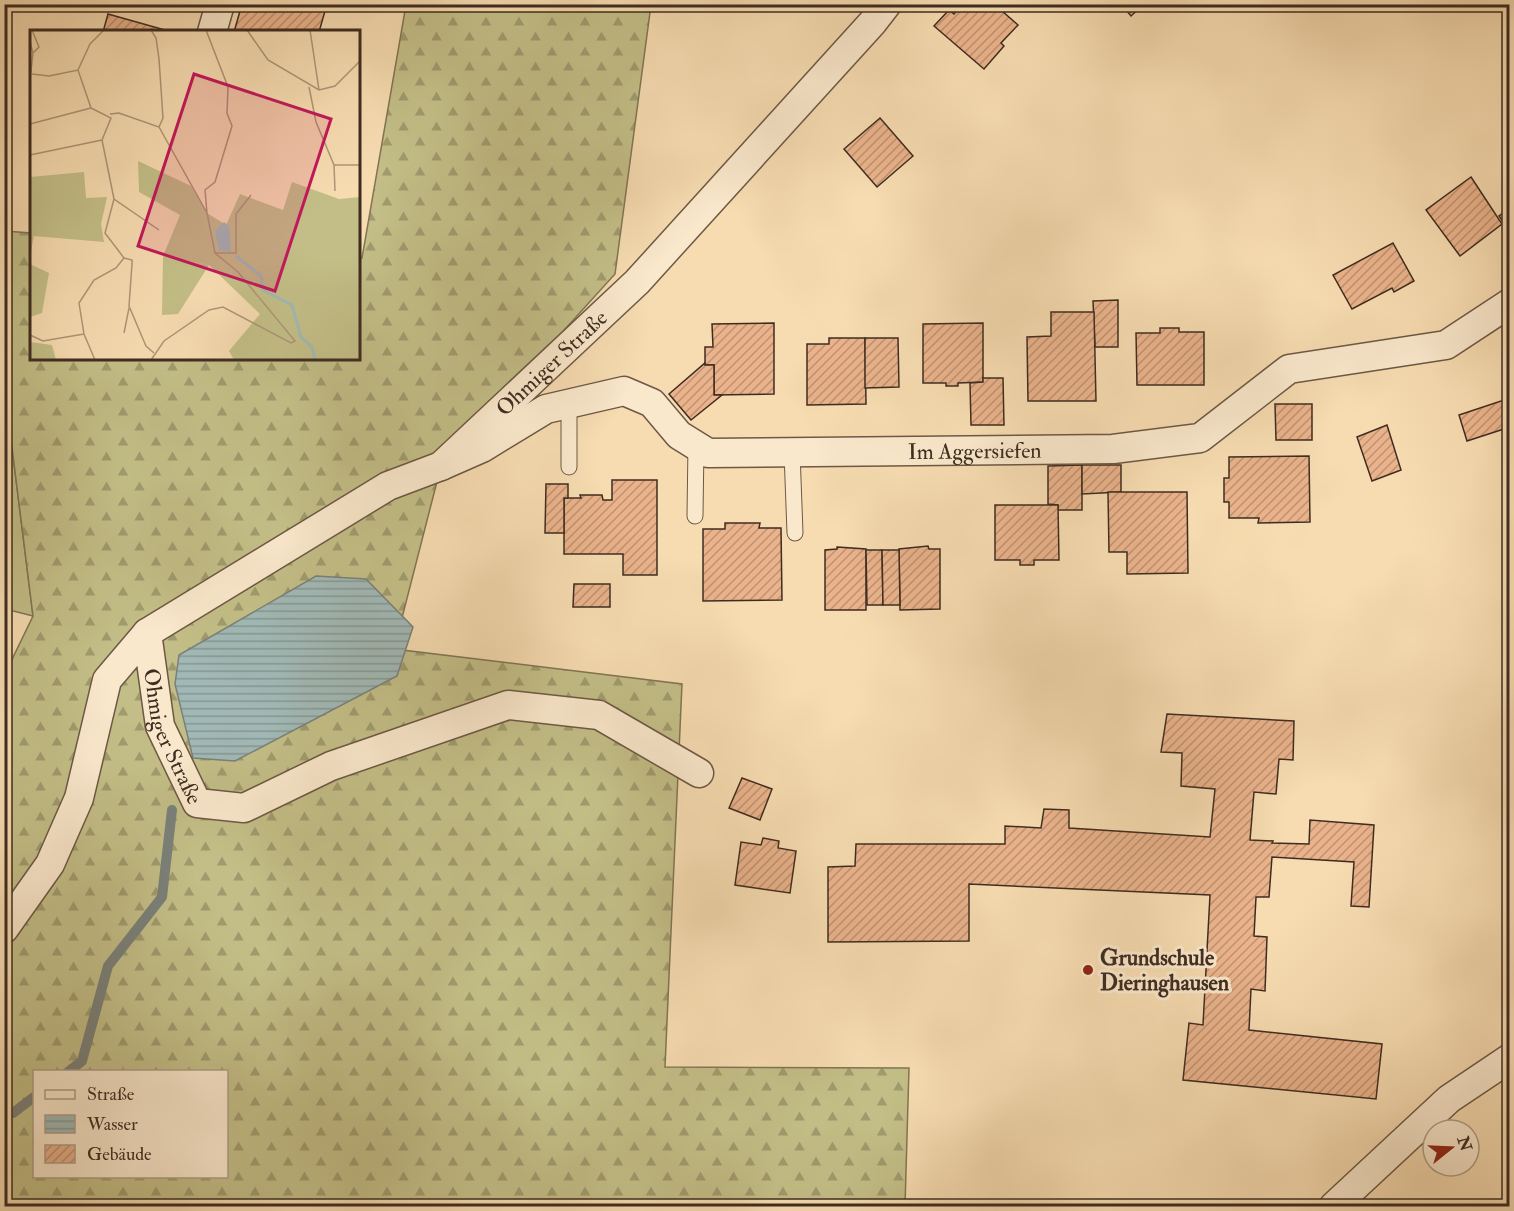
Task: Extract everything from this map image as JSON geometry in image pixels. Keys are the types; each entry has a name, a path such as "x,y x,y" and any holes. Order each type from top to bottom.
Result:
{"street":[{"path":"213,30 220,4"},
{"name":"Ohmiger Straße","path":"4,929 50,864 79,798 107,680 147,633 388,486 441,466 637,282 873,22 886,4"},
{"name":"Im Aggersiefen","path":"441,466 482,448 546,409 624,391 652,403 679,435 708,453 1113,449 1200,438 1289,369 1446,345 1509,303"},
{"name":"Ohmiger Straße","path":"147,633 160,726 197,803 244,808 331,766 508,705 599,715 699,774"},
{"path":"1334,1206 1449,1099 1509,1058"}],"lane":[{"path":"569,404 569,467"},
{"path":"695,516 696,445"},
{"path":"792,452 795,533"}],"green space":[{"path":"406,5 651,5 615,274 441,466 394,649 682,684 665,1067 909,1068 905,1206 5,1206 4,676 33,616 5,391 5,231 30,233 30,360 360,360 360,258 362,258"},
{"path":"5,391 33,616 5,609"}],"water":[{"path":"316,576 366,579 413,627 397,676 235,761 193,758 175,684 179,655"}],"building":[{"path":"242,4 327,4 320,30 235,30"},
{"path":"962,4 994,4 1018,25 1001,43 1004,46 984,69 934,26 949,10 954,14"},
{"path":"1121,4 1144,4 1131,16"},
{"path":"108,14 165,30 104,30"},
{"path":"880,118 913,156 877,187 844,149"},
{"path":"1471,177 1502,224 1460,256 1426,210"},
{"path":"1510,208 1510,232 1499,216"},
{"path":"1393,243 1414,281 1394,292 1392,288 1352,309 1333,275"},
{"path":"1118,300 1118,347 1095,347 1093,301"},
{"path":"1051,312 1094,312 1096,401 1028,401 1027,337 1051,336"},
{"path":"774,323 774,394 714,395 714,365 705,365 705,347 713,347 712,324"},
{"path":"983,323 983,382 958,383 958,386 946,386 946,383 923,383 923,324"},
{"path":"1160,328 1179,328 1179,332 1204,332 1204,385 1137,385 1136,333 1160,333"},
{"path":"829,338 865,338 866,404 807,405 807,344 829,344"},
{"path":"865,338 898,338 899,387 865,388"},
{"path":"705,363 705,365 714,365 714,395 722,395 691,420 669,394"},
{"path":"983,378 1003,378 1004,425 971,425 970,383 983,382"},
{"path":"1510,398 1510,437 1507,428 1467,441 1459,415"},
{"path":"1275,404 1312,404 1312,440 1276,440"},
{"path":"1387,425 1401,470 1372,481 1357,437"},
{"path":"1309,456 1310,522 1258,523 1259,518 1229,518 1229,502 1224,502 1224,478 1229,478 1229,457"},
{"path":"1082,465 1082,510 1058,510 1058,505 1048,504 1048,466"},
{"path":"1082,465 1121,465 1121,492 1082,494"},
{"path":"612,480 657,480 657,575 623,575 623,554 564,554 564,498 602,495 603,500 612,500"},
{"path":"546,484 568,484 568,498 564,498 564,533 545,533"},
{"path":"1108,492 1187,492 1188,573 1127,574 1127,552 1109,552"},
{"path":"995,505 1058,505 1059,560 1034,560 1034,565 1020,565 1020,560 995,560"},
{"path":"725,523 760,523 759,528 781,528 782,600 703,601 703,529 725,529"},
{"path":"928,546 929,549 940,549 940,609 900,610 899,549"},
{"path":"837,547 866,549 866,610 825,610 825,550 837,549"},
{"path":"866,550 882,550 883,605 867,605"},
{"path":"882,550 899,550 900,605 883,605"},
{"path":"574,584 610,584 610,607 573,607"},
{"path":"1167,714 1294,721 1293,760 1279,759 1276,794 1254,792 1250,840 1309,844 1310,820 1374,825 1369,907 1351,906 1354,862 1272,857 1269,897 1256,897 1254,936 1267,937 1265,991 1251,989 1249,1030 1382,1044 1376,1099 1183,1080 1189,1023 1203,1025 1210,895 969,884 969,941 828,942 828,867 855,866 856,844 1005,844 1005,826 1041,828 1044,809 1069,810 1069,828 1210,837 1215,789 1181,786 1182,753 1161,752"},
{"path":"742,778 772,789 760,820 729,808"},
{"path":"763,838 779,841 778,848 796,851 790,893 735,885 741,842 761,845"}],"waterway":[{"path":"71,1070 82,1061 108,966 162,897 172,810"},
{"path":"4,1113 13,1113 33,1098"}],"place":[{"name":"Grundschule Dieringhausen","path":"1088,970"}]}
